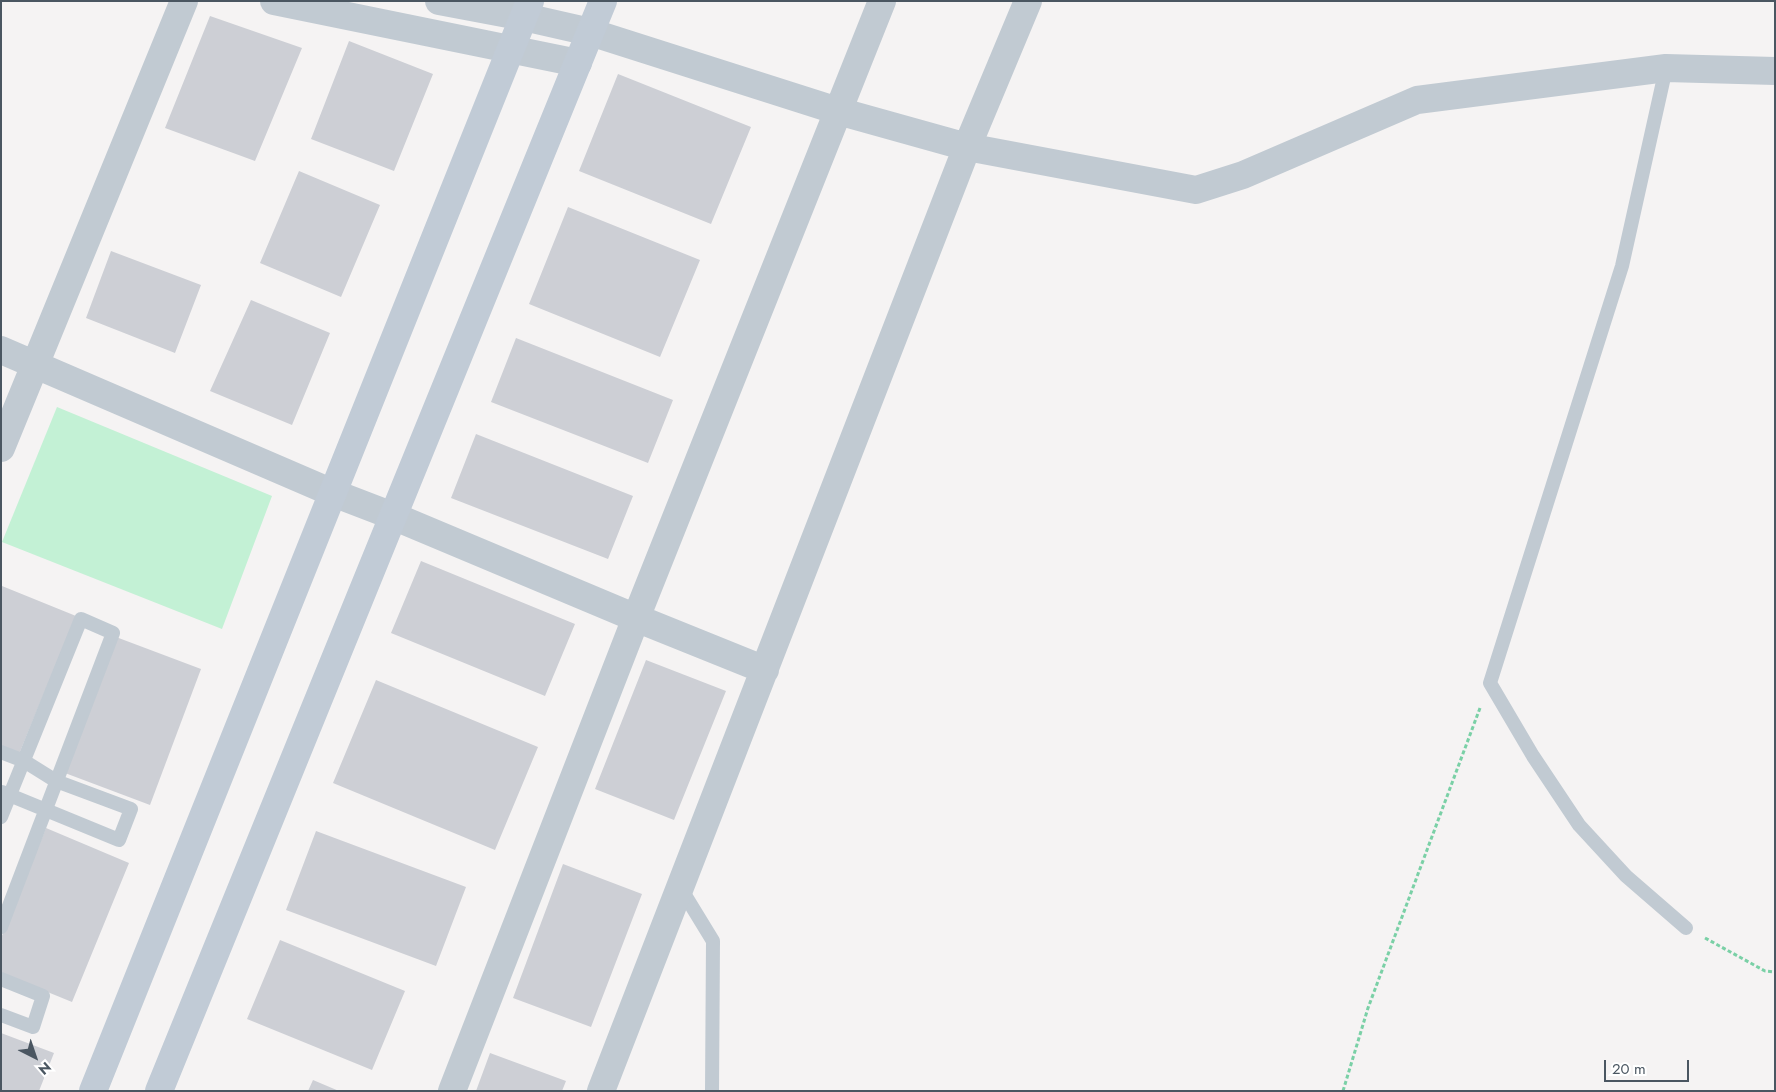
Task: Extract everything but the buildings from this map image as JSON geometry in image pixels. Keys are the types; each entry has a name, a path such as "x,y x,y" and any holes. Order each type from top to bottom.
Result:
{"main road":[{"path":"159,1091 602,1"},
{"path":"93,1091 527,9"}],"street":[{"path":"1,448 184,1"},
{"path":"274,1 578,63"},
{"path":"439,1 527,9 590,32 838,111 967,147 1196,190 1243,175 1416,100 1666,68 1775,71"},
{"path":"452,1091 636,618 882,1"},
{"path":"601,1091 967,147 1028,1"},
{"path":"1,350 333,493 765,670"}],"lane":[{"path":"1666,68 1622,266 1490,683 1533,756 1579,825 1626,876 1686,928"},
{"path":"1,817 6,794 24,760 81,619 113,633 1,927"},
{"path":"1,752 24,760 56,781 131,810 119,840 6,794"},
{"path":"680,887 713,941 712,1091"},
{"path":"1,978 43,996 33,1027 1,1015"}],"path":[{"path":"1343,1091 1372,998 1490,683"},
{"path":"1686,928 1766,971 1775,972"}],"green space":[{"path":"57,407 272,496 222,629 2,542"}]}
